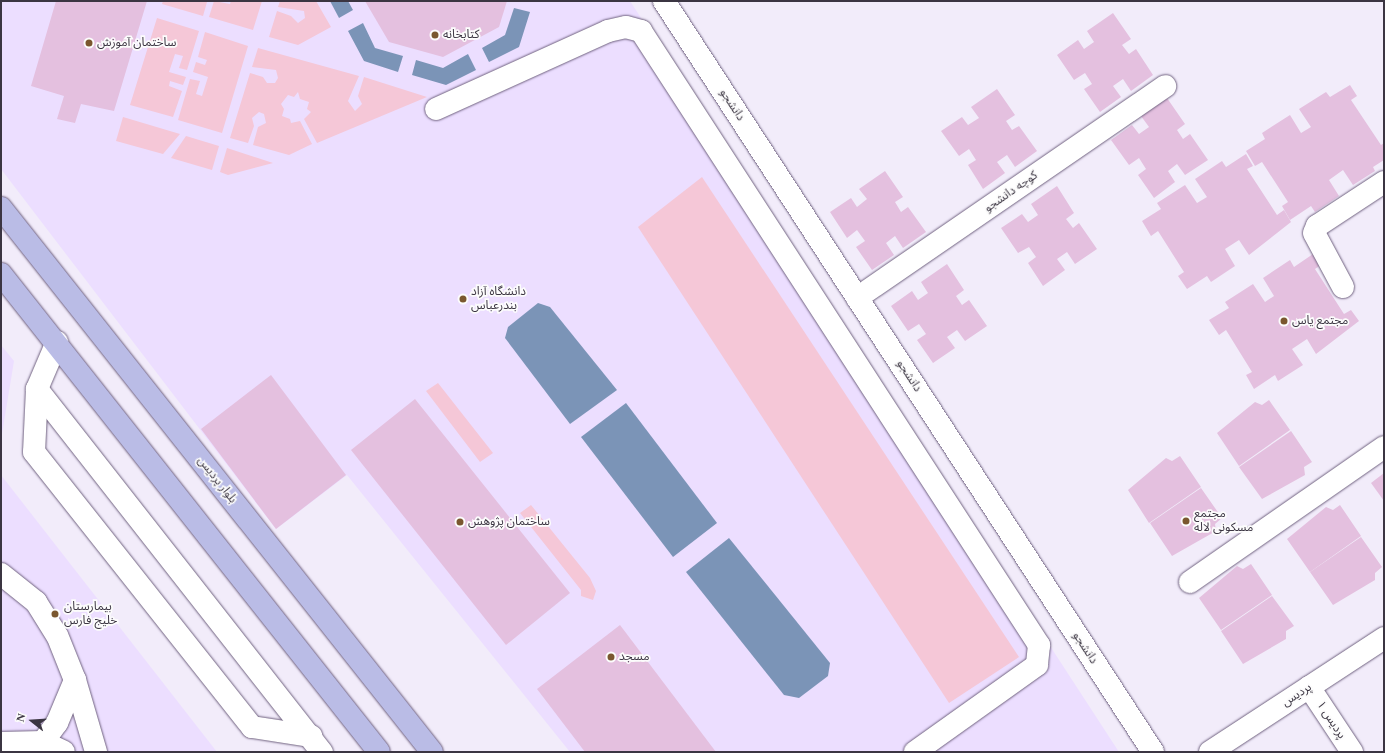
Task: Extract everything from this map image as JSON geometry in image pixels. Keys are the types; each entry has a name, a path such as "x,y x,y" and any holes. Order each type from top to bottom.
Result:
{"main road":[{"name":"بلوار پردیس","path":"1,208 432,752"},
{"path":"1,274 57,342 379,752"}],"street":[{"name":"دانشجو","path":"664,1 1153,752"},
{"path":"436,109 608,31 626,27 641,31 1039,645 1037,665 915,752"},
{"name":"کوچه دانشجو","path":"858,298 1165,86"},
{"path":"1343,288 1314,233 1317,226 1384,182"},
{"path":"57,342 37,389 34,452 252,727 316,744"},
{"path":"37,389 316,744"},
{"path":"1190,582 1384,447"},
{"path":"1,574 36,602 60,641 75,680 96,752"},
{"name":"پردیس","path":"1210,752 1384,638"},
{"path":"43,742 57,723 75,680"},
{"name":"پردیس ۱","path":"1310,687 1352,752"},
{"path":"1,743 43,742 64,752"}],"shaded area":[{"name":"دانشگاه آزاد بندرعباس","path":"1,1 630,1 1119,752 570,752 347,475 276,529 1,169"},
{"path":"163,1 207,2 203,16 162,4"},
{"path":"214,1 230,4 231,1 262,1 253,30 209,17"},
{"path":"280,1 316,1 331,27 298,45 269,37 277,11 291,16 298,23 305,18 304,11 278,7"},
{"path":"157,18 199,31 187,70 179,68 183,56 175,54 169,72 186,77 183,85 170,81 169,86 182,91 173,117 130,105"},
{"path":"205,32 248,46 222,133 178,120 190,79 200,81 196,94 202,96 208,77 193,72 196,62 205,65 207,60 198,57"},
{"path":"258,48 359,76 348,101 355,111 362,104 358,96 364,77 427,97 317,143 304,119 311,112 307,109 309,102 300,99 298,92 294,97 288,95 281,104 284,109 282,116 290,119 291,123 300,121 312,144 289,155 253,145 258,127 266,123 264,114 259,112 252,118 254,126 248,143 230,138 250,73 263,77 267,83 275,83 278,78 276,70 252,67"},
{"path":"123,117 180,134 163,154 116,141"},
{"path":"186,136 219,146 212,170 171,158"},
{"path":"227,148 273,163 228,175 220,172"},
{"path":"702,177 1019,657 949,703 638,227"},
{"path":"1,345 14,361 1,440"},
{"path":"438,383 493,453 480,462 426,391"},
{"name":"بیمارستان خلیج فارس","path":"1,475 217,752 1,752"},
{"path":"531,505 590,578 596,591 593,600 581,596 581,590 520,513"}],"water":[{"path":"330,1 348,1 353,10 339,18"},
{"path":"514,8 530,12 519,47 489,62 482,48 505,35"},
{"path":"363,23 375,48 403,56 398,72 364,61 348,31"},
{"path":"468,54 476,70 446,85 412,75 416,60 443,68"},
{"path":"538,303 550,307 617,390 570,424 505,338 508,327"},
{"path":"626,403 717,523 673,557 581,437"},
{"path":"729,538 830,663 828,676 799,698 784,695 686,572"}],"building":[{"name":"ساختمان آموزش","path":"56,1 147,1 114,111 81,104 75,123 57,119 64,96 31,86"},
{"name":"کتابخانه","path":"365,1 507,1 499,27 443,57 389,42"},
{"path":"1113,13 1131,39 1122,45 1129,54 1136,49 1153,75 1131,91 1123,79 1113,86 1121,97 1100,112 1084,89 1092,84 1085,73 1074,80 1057,55 1078,40 1084,49 1094,42 1087,31"},
{"path":"1350,85 1357,96 1351,100 1381,145 1384,143 1384,160 1373,167 1375,171 1353,185 1343,170 1329,180 1339,196 1315,212 1311,206 1290,220 1282,206 1288,202 1262,162 1255,166 1246,151 1265,139 1262,133 1290,115 1301,133 1311,127 1299,109 1326,92 1330,97"},
{"path":"997,89 1015,115 1006,121 1012,130 1019,126 1037,151 1015,167 1007,155 997,162 1005,173 983,189 968,165 976,160 969,149 959,156 941,131 962,117 968,125 979,118 971,107"},
{"path":"1167,98 1185,124 1177,130 1183,139 1190,134 1208,160 1185,175 1177,164 1168,171 1175,182 1154,198 1138,175 1146,169 1139,158 1129,165 1111,140 1132,125 1139,134 1149,127 1141,116"},
{"path":"1246,154 1253,166 1247,169 1277,215 1284,210 1291,222 1249,255 1239,240 1225,249 1235,266 1211,282 1207,276 1187,289 1178,276 1184,272 1158,231 1151,236 1142,221 1161,209 1157,203 1185,185 1197,203 1207,197 1195,179 1222,161 1226,167"},
{"path":"885,171 903,197 895,202 901,212 908,207 926,232 903,248 895,236 886,243 894,255 872,270 856,247 865,241 857,230 847,238 830,212 851,198 857,207 867,199 859,189"},
{"path":"1057,186 1074,213 1066,219 1073,228 1079,223 1097,249 1075,264 1067,252 1057,259 1065,270 1043,286 1028,263 1036,257 1029,247 1018,253 1001,228 1022,214 1028,222 1038,215 1031,204"},
{"name":"مجتمع یاس","path":"1313,254 1321,265 1315,269 1344,314 1351,310 1359,321 1316,354 1307,339 1292,349 1303,365 1278,381 1275,375 1254,389 1246,375 1252,372 1226,330 1219,335 1209,320 1229,308 1225,302 1253,284 1265,302 1274,296 1263,278 1290,260 1294,267"},
{"path":"947,264 964,290 956,296 962,305 969,300 987,326 965,341 957,330 947,337 955,348 933,363 917,340 926,334 919,324 908,331 891,306 912,291 918,300 928,293 921,282"},
{"path":"271,375 346,475 276,529 201,429"},
{"name":"ساختمان پژوهش","path":"415,399 570,593 506,645 351,450"},
{"path":"1269,400 1290,430 1239,466 1217,433 1255,402 1262,405"},
{"name":"مجتمع مسکونی لاله","path":"1291,431 1312,462 1304,467 1305,475 1262,499 1239,467"},
{"name":"مجتمع مسکونی لاله","path":"1180,456 1201,487 1149,523 1128,490 1166,458 1172,461"},
{"path":"1384,473 1384,501 1371,483"},
{"name":"مجتمع مسکونی لاله","path":"1201,488 1222,518 1215,524 1216,531 1172,556 1150,523"},
{"name":"مجتمع مسکونی لاله","path":"1340,505 1361,536 1310,572 1287,539 1326,507 1333,510"},
{"path":"1361,537 1382,567 1375,573 1375,580 1333,605 1310,572"},
{"name":"مجتمع مسکونی لاله","path":"1251,564 1272,595 1221,630 1199,598 1237,566 1243,569"},
{"path":"1272,596 1294,626 1286,631 1286,639 1243,664 1221,631"},
{"name":"مسجد","path":"620,625 716,752 585,752 537,689"}],"place":[{"name":"کتابخانه","path":"435,35"},
{"name":"ساختمان آموزش","path":"89,43"},
{"name":"دانشگاه آزاد بندرعباس","path":"463,299"},
{"name":"مجتمع یاس","path":"1284,321"},
{"name":"مجتمع مسکونی لاله","path":"1186,521"},
{"name":"ساختمان پژوهش","path":"460,522"},
{"name":"بیمارستان خلیج فارس","path":"55,614"},
{"name":"مسجد","path":"611,657"}]}
